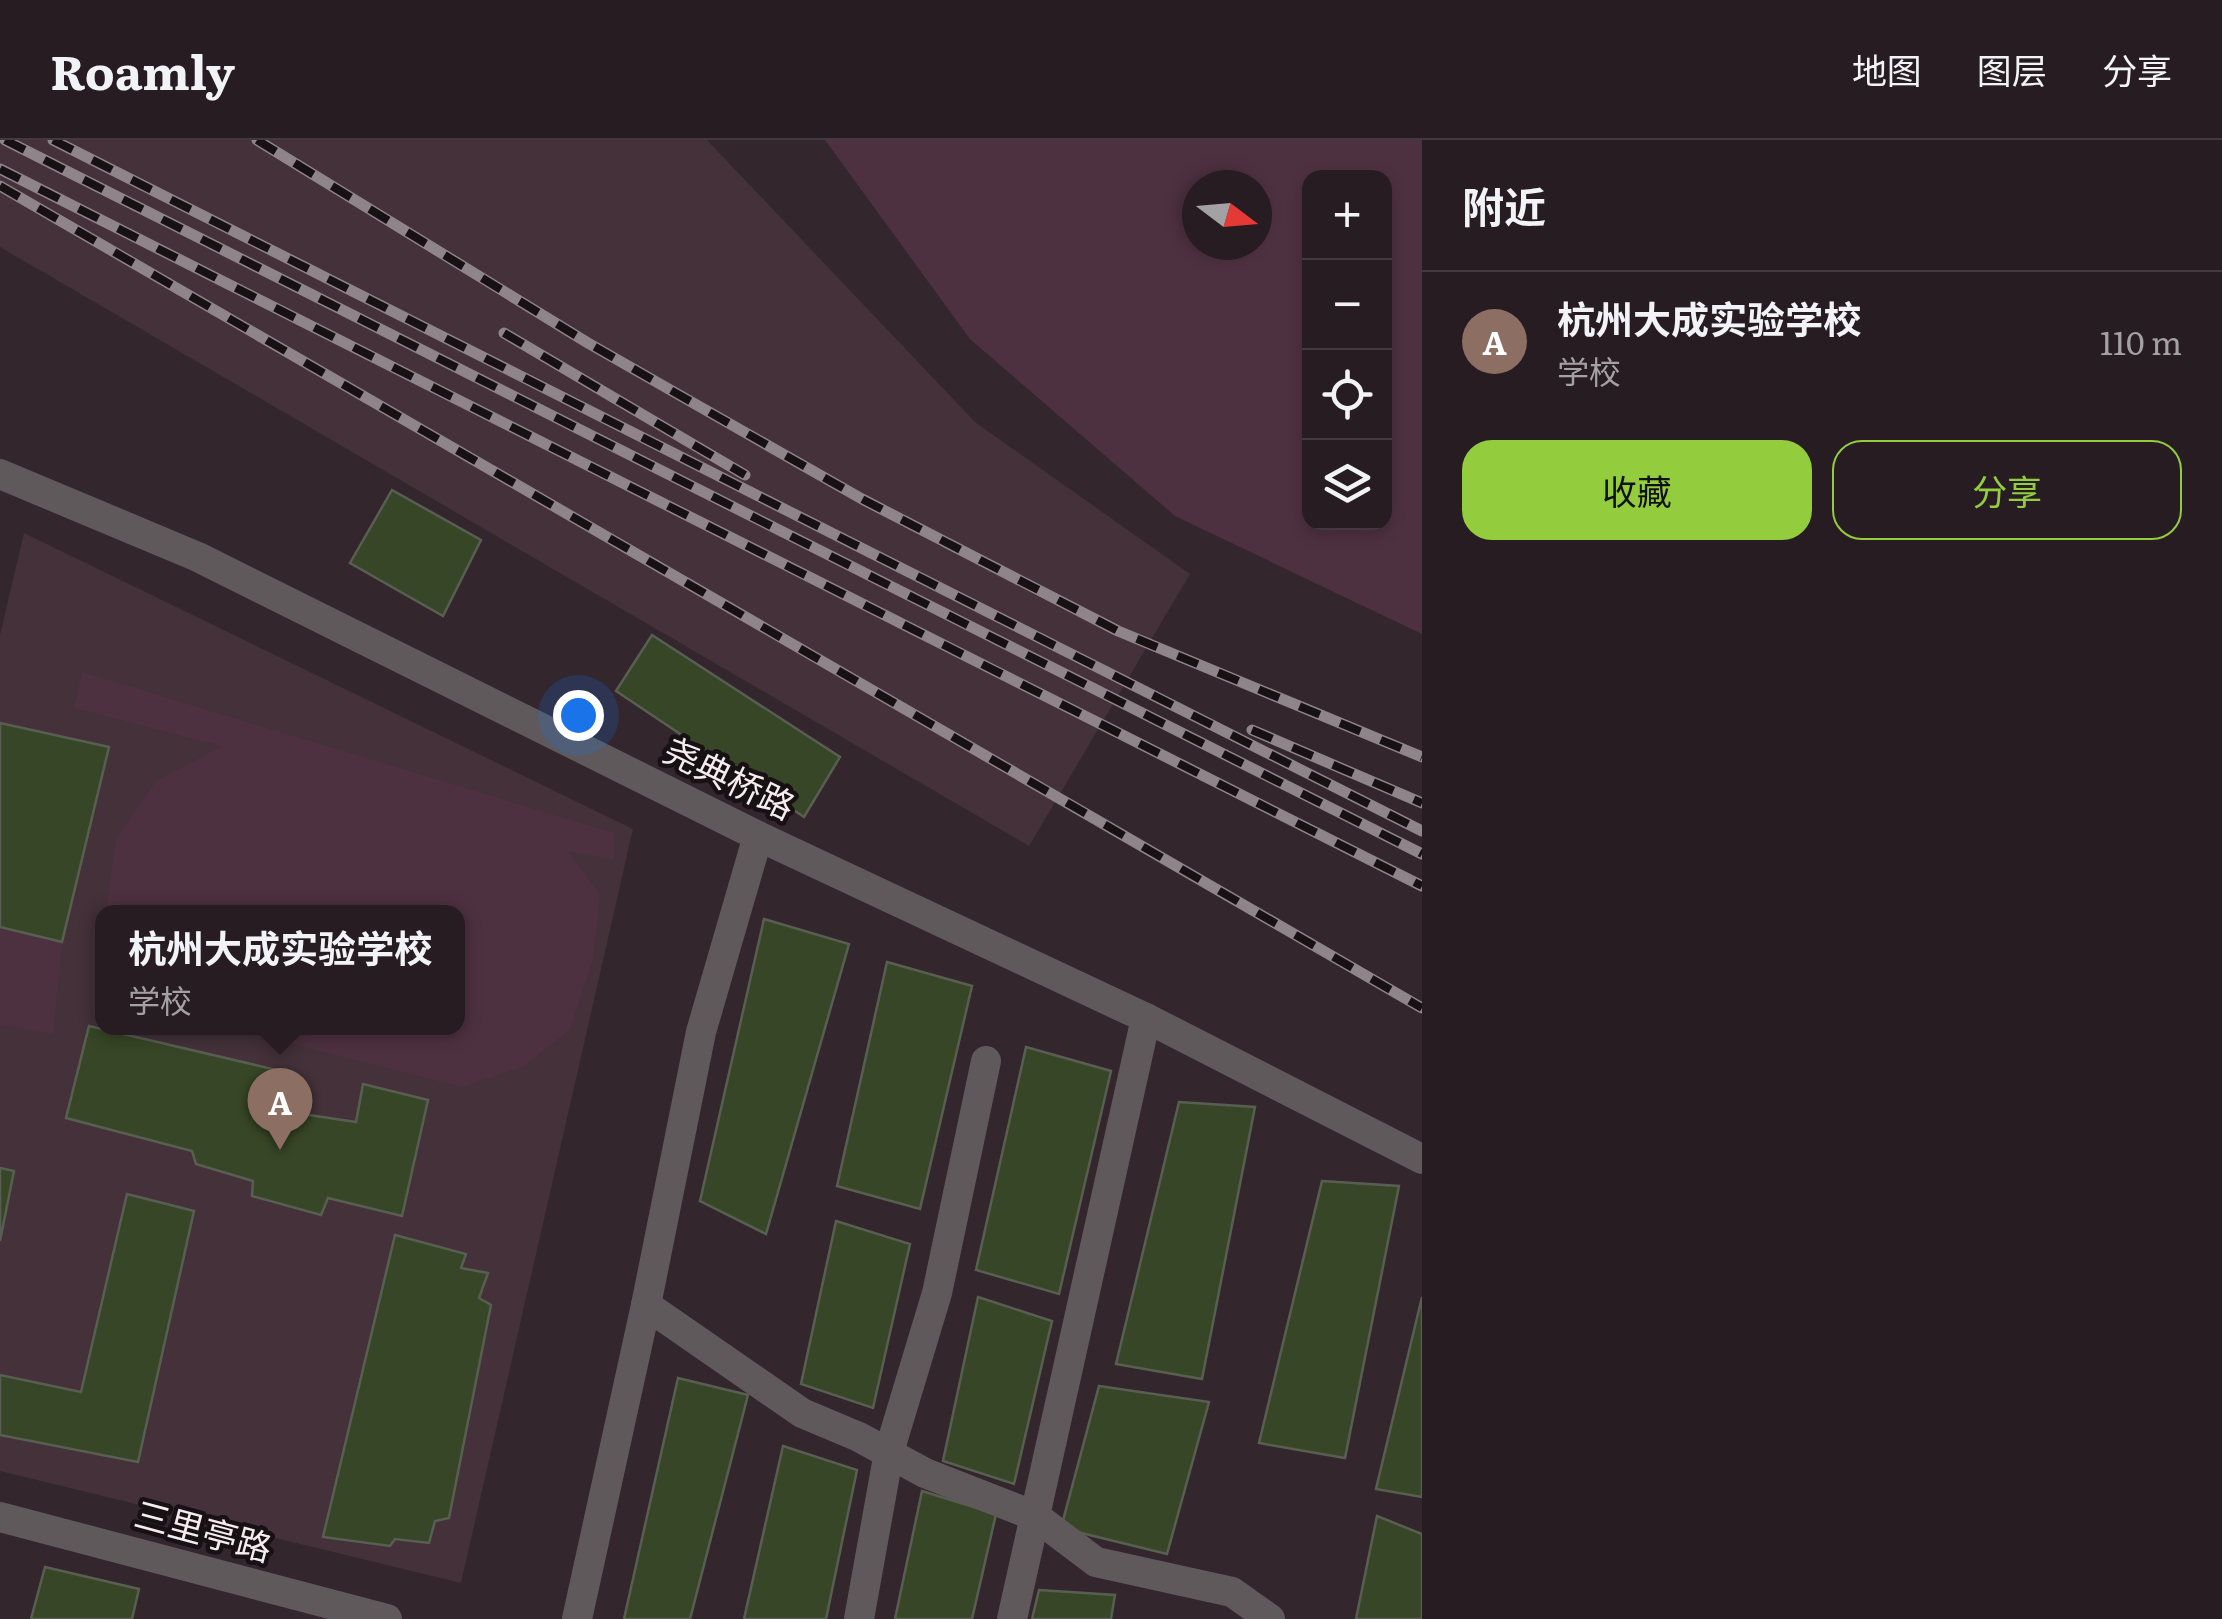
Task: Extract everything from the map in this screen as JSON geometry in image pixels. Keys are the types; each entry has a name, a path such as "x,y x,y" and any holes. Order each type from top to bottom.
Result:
{"street":[{"name":"尧典桥路","path":"0,474 198,558 758,836 1146,1018 1422,1158"},
{"path":"577,1619 701,1032 758,836"},
{"path":"1012,1619 1146,1018"},
{"path":"859,1619 888,1452 937,1292 986,1061"},
{"path":"646,1304 802,1413 925,1472 1035,1516 1096,1562 1232,1592 1270,1619"},
{"name":"三里亭路","path":"0,1518 387,1619"}],"shaded area":[{"path":"0,140 707,140 975,422 1190,574 1029,846 0,247"},
{"path":"825,140 1422,140 1422,634 1175,516 970,339"},
{"path":"24,533 633,829 461,1583 0,1471 0,635"},
{"path":"82,672 614,833 614,860 568,851 600,894 593,959 570,1030 522,1067 461,1087 258,1035 465,1035 465,905 107,905 116,839 156,781 222,746 74,708"},
{"path":"0,927 62,942 53,1034 0,1025"}],"building":[{"path":"392,490 481,540 443,616 350,563"},
{"path":"652,635 840,757 804,817 616,691"},
{"path":"0,723 109,747 62,942 0,927"},
{"path":"764,919 849,944 766,1234 700,1201"},
{"path":"887,962 972,986 920,1209 837,1186"},
{"path":"89,1026 95,1027 95,1035 127,1035 298,1075 289,1112 356,1122 363,1084 428,1100 402,1216 328,1198 321,1215 252,1196 253,1181 196,1164 192,1151 66,1118"},
{"path":"1026,1047 1111,1071 1059,1294 976,1270"},
{"path":"1179,1102 1255,1107 1202,1379 1116,1364"},
{"path":"0,1168 14,1171 0,1241"},
{"path":"1322,1181 1399,1186 1345,1458 1259,1443"},
{"path":"127,1194 194,1211 138,1462 0,1435 0,1375 81,1392"},
{"path":"836,1221 910,1244 873,1408 801,1384"},
{"path":"395,1235 466,1254 461,1268 488,1273 479,1298 491,1305 449,1518 435,1521 429,1543 395,1539 390,1546 323,1537"},
{"path":"978,1297 1052,1321 1014,1484 943,1461"},
{"path":"1422,1297 1422,1497 1376,1489"},
{"path":"678,1378 748,1395 690,1619 624,1619"},
{"path":"1099,1386 1209,1402 1167,1554 1061,1528"},
{"path":"783,1446 857,1470 826,1619 744,1619"},
{"path":"922,1491 996,1514 972,1619 895,1619"},
{"path":"1377,1516 1422,1534 1422,1619 1356,1619"},
{"path":"45,1567 139,1589 132,1619 31,1619"},
{"path":"1039,1590 1115,1595 1111,1619 1032,1619"}],"railway":[{"path":"5,140 1422,854"},
{"path":"53,140 1422,831"},
{"path":"257,140 588,343 862,499 1118,631 1422,757"},
{"path":"0,169 1422,886"},
{"path":"0,186 1422,1008"},
{"path":"504,333 745,475"},
{"path":"1252,730 1422,803"}],"place":[{"name":"杭州大成实验学校","path":"280,1150"}]}
